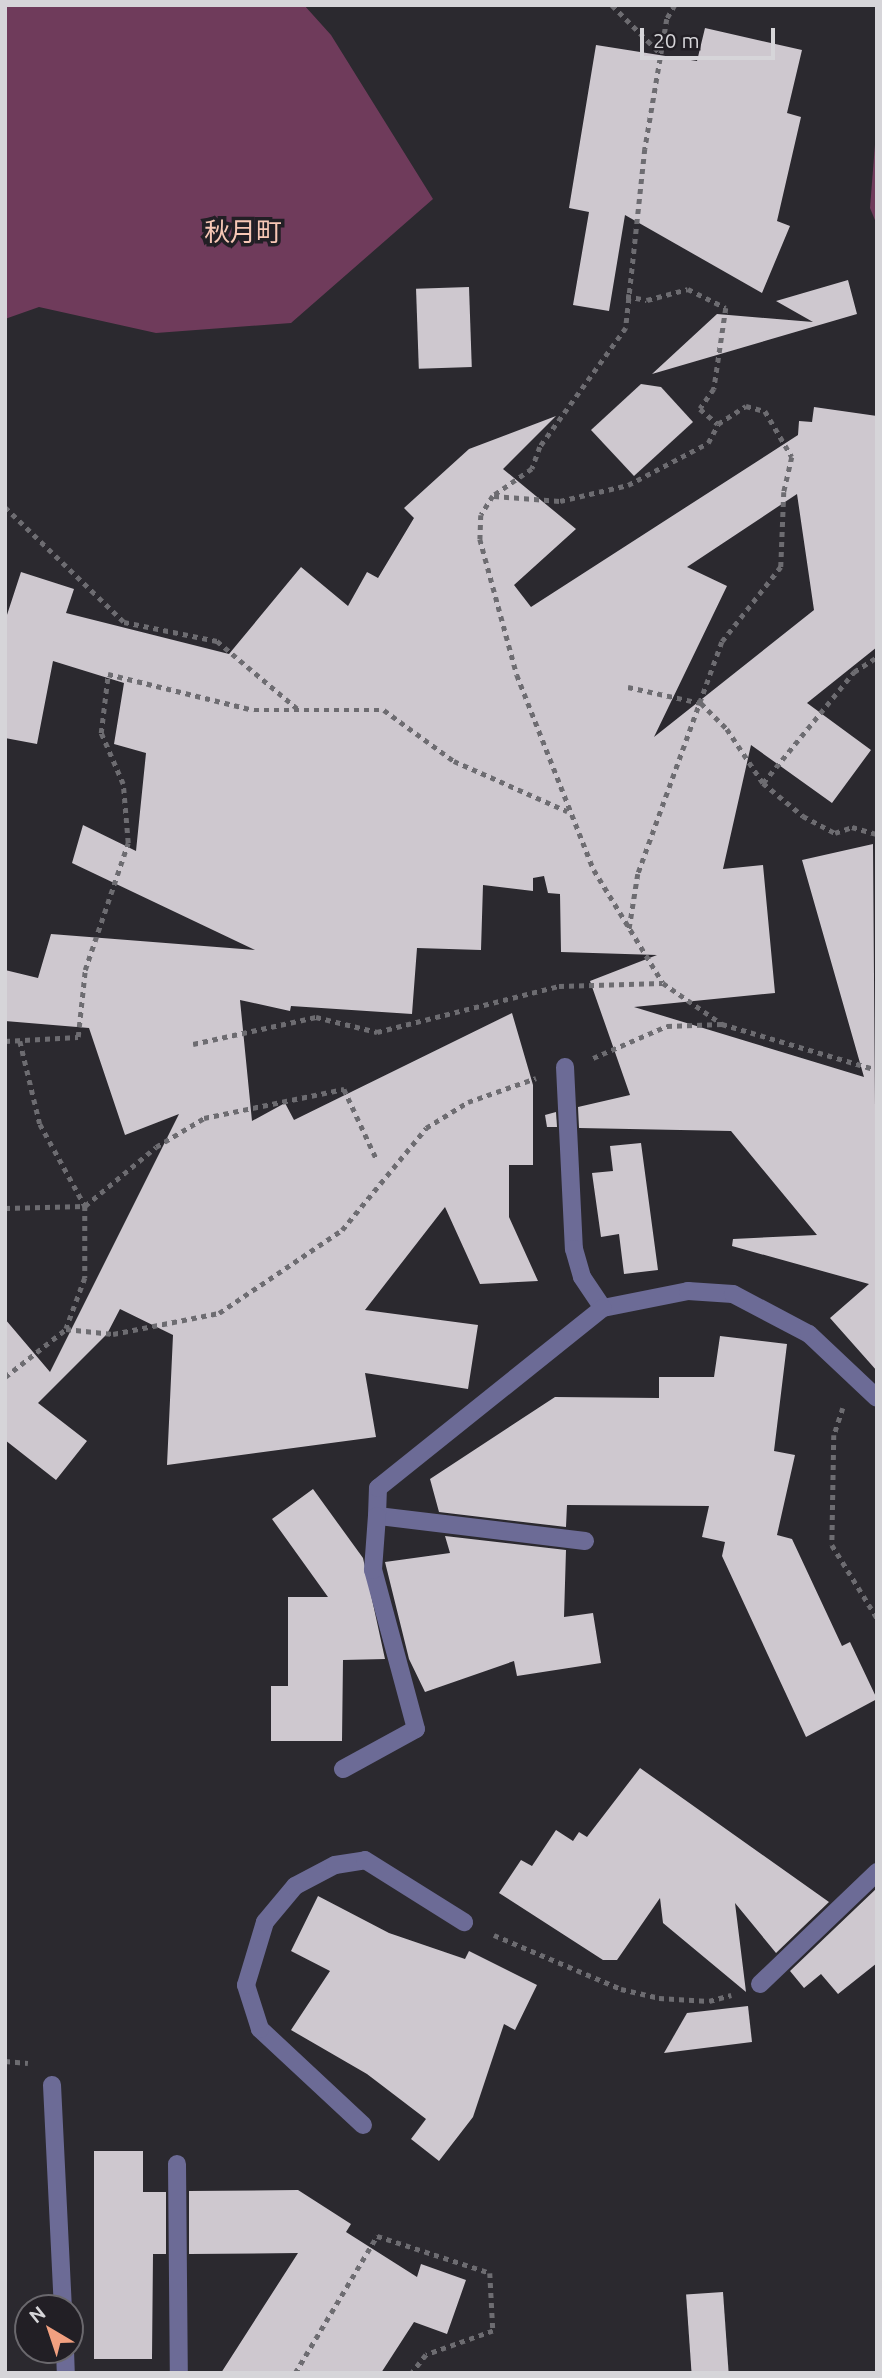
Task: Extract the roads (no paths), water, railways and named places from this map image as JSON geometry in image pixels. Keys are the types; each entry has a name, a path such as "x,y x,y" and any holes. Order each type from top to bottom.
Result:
{"street":[{"path":"565,1067 574,1249 582,1277 603,1308"},
{"path":"343,1769 416,1729 373,1570 378,1488 603,1308 688,1291 733,1294 809,1334 877,1398"},
{"path":"377,1516 585,1541"},
{"path":"363,2125 260,2029 246,1985 265,1922 295,1886 335,1865 365,1860 464,1922"},
{"path":"760,1984 877,1872"},
{"path":"52,2085 62,2294"},
{"path":"177,2164 179,2373"}],"district":[{"name":"秋月町","path":"243,232"}]}
